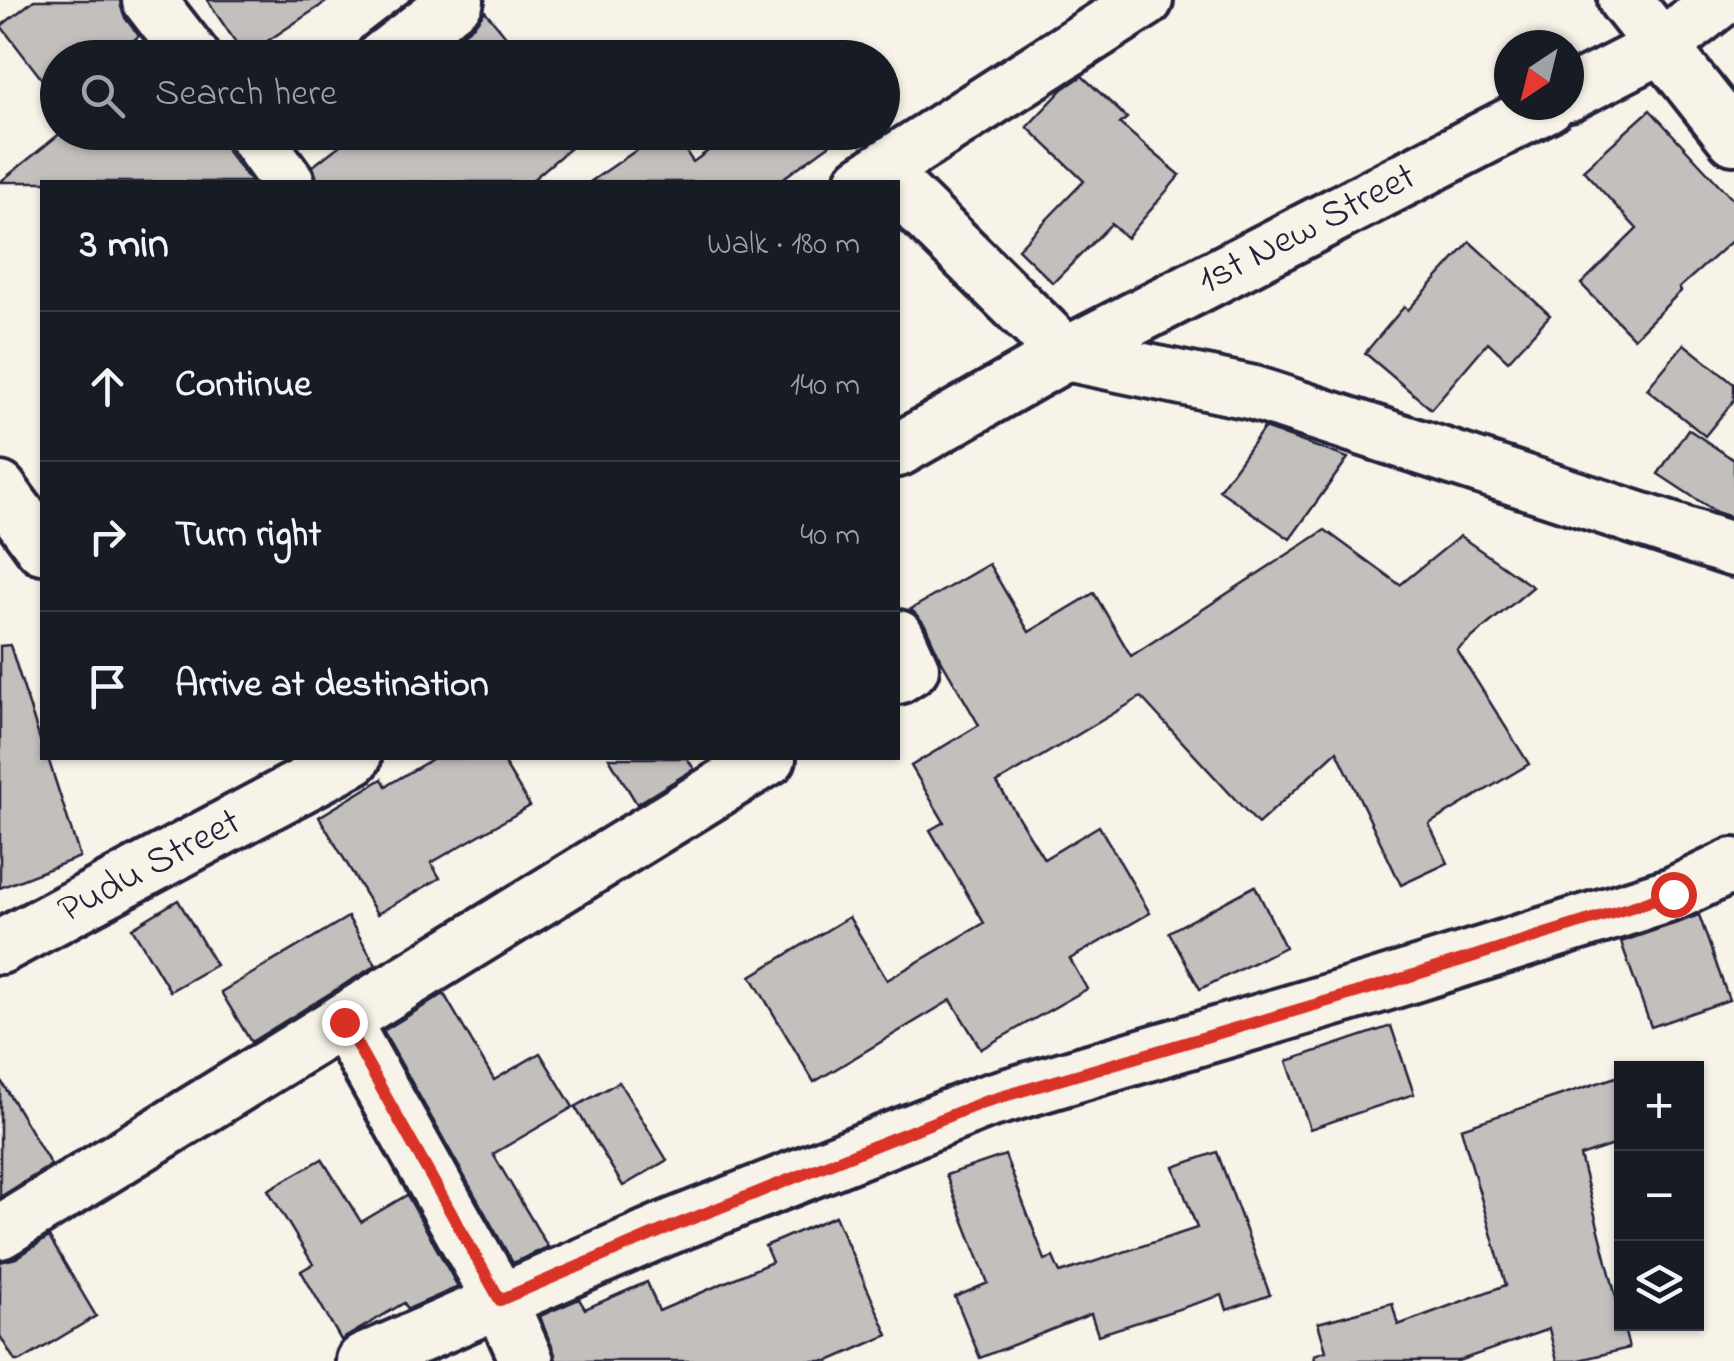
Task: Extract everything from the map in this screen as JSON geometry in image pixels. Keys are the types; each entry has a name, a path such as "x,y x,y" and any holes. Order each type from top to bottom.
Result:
{"street":[{"path":"149,0 180,40"},
{"path":"405,40 457,0"},
{"path":"883,180 1146,0"},
{"path":"1625,0 1734,138"},
{"path":"1584,86 1661,47 1721,0"},
{"name":"1st New Street","path":"1066,354 1519,120"},
{"path":"900,198 1066,354 1254,392 1734,550"},
{"path":"900,449 1066,354"},
{"path":"0,489 40,543"},
{"path":"900,642 912,668 900,676"},
{"name":"Pudu Street","path":"0,947 350,760"},
{"path":"0,1232 765,760"},
{"path":"363,1361 666,1229 984,1102 1353,994 1654,900 1734,865"},
{"path":"344,1022 500,1300 527,1361"}],"building":[{"path":"34,0 120,0 125,18 139,36 134,40 40,40 40,77 1,26"},
{"path":"207,0 329,0 269,40 234,40"},
{"path":"485,11 509,40 454,40"},
{"path":"1082,76 1127,118 1120,124 1180,175 1127,238 1111,224 1053,283 1018,249 1084,181 1027,127 1063,89"},
{"path":"1650,110 1734,201 1734,239 1679,288 1681,291 1634,338 1581,284 1637,229 1583,170"},
{"path":"40,150 226,150 249,180 40,180 0,182"},
{"path":"334,150 568,150 532,180 316,180 313,166"},
{"path":"637,150 685,150 693,162 709,150 822,150 781,180 593,180"},
{"path":"1470,242 1550,315 1508,361 1488,342 1431,409 1365,353 1404,307 1408,310"},
{"path":"1684,344 1734,384 1734,400 1705,436 1647,389"},
{"path":"1264,428 1348,458 1290,539 1219,490"},
{"path":"1688,429 1734,460 1734,518 1716,512 1658,474"},
{"path":"1325,530 1400,585 1460,536 1533,587 1457,650 1529,764 1429,824 1448,863 1401,885 1337,751 1258,824 1141,697 997,783 1044,859 1099,826 1150,913 1070,959 1087,989 981,1049 951,1000 814,1082 751,976 849,917 887,980 984,923 930,830 944,822 911,766 979,725 925,625 911,609 989,564 1029,632 1094,593 1131,656"},
{"path":"10,645 40,740 40,760 49,760 80,857 0,888 0,646"},
{"path":"431,760 502,760 530,806 431,863 440,878 377,914 319,817 382,779 386,786"},
{"path":"610,760 688,760 694,769 637,804"},
{"path":"1255,886 1285,947 1200,989 1169,932"},
{"path":"178,900 216,965 170,991 132,928"},
{"path":"1699,915 1729,1000 1651,1027 1621,942"},
{"path":"348,917 376,965 251,1042 221,992"},
{"path":"444,994 494,1080 540,1053 573,1107 493,1154 548,1247 513,1263 383,1031"},
{"path":"1391,1026 1414,1094 1310,1129 1287,1061"},
{"path":"1614,1078 1614,1145 1580,1156 1614,1289 1614,1331 1625,1331 1629,1348 1575,1361 1557,1361 1549,1329 1458,1361 1315,1361 1314,1355 1326,1351 1318,1323 1392,1303 1398,1325 1506,1285 1461,1128"},
{"path":"0,1079 51,1165 0,1197"},
{"path":"619,1082 667,1160 623,1186 575,1107"},
{"path":"1217,1152 1270,1295 1227,1310 1222,1295 1098,1335 1091,1314 980,1358 955,1297 988,1283 946,1175 1005,1155 1045,1260 1053,1257 1060,1273 1197,1228 1174,1167"},
{"path":"322,1159 361,1222 407,1195 458,1287 408,1309 404,1303 341,1340 301,1271 313,1264 268,1190"},
{"path":"835,1216 888,1335 829,1361 556,1361 540,1316 579,1299 585,1309 647,1282 659,1311 772,1262 765,1246"},
{"path":"49,1237 96,1316 15,1361 0,1336 0,1262 16,1258"}],"route":[{"path":"344,1022 500,1300 984,1102 1673,894"}]}
